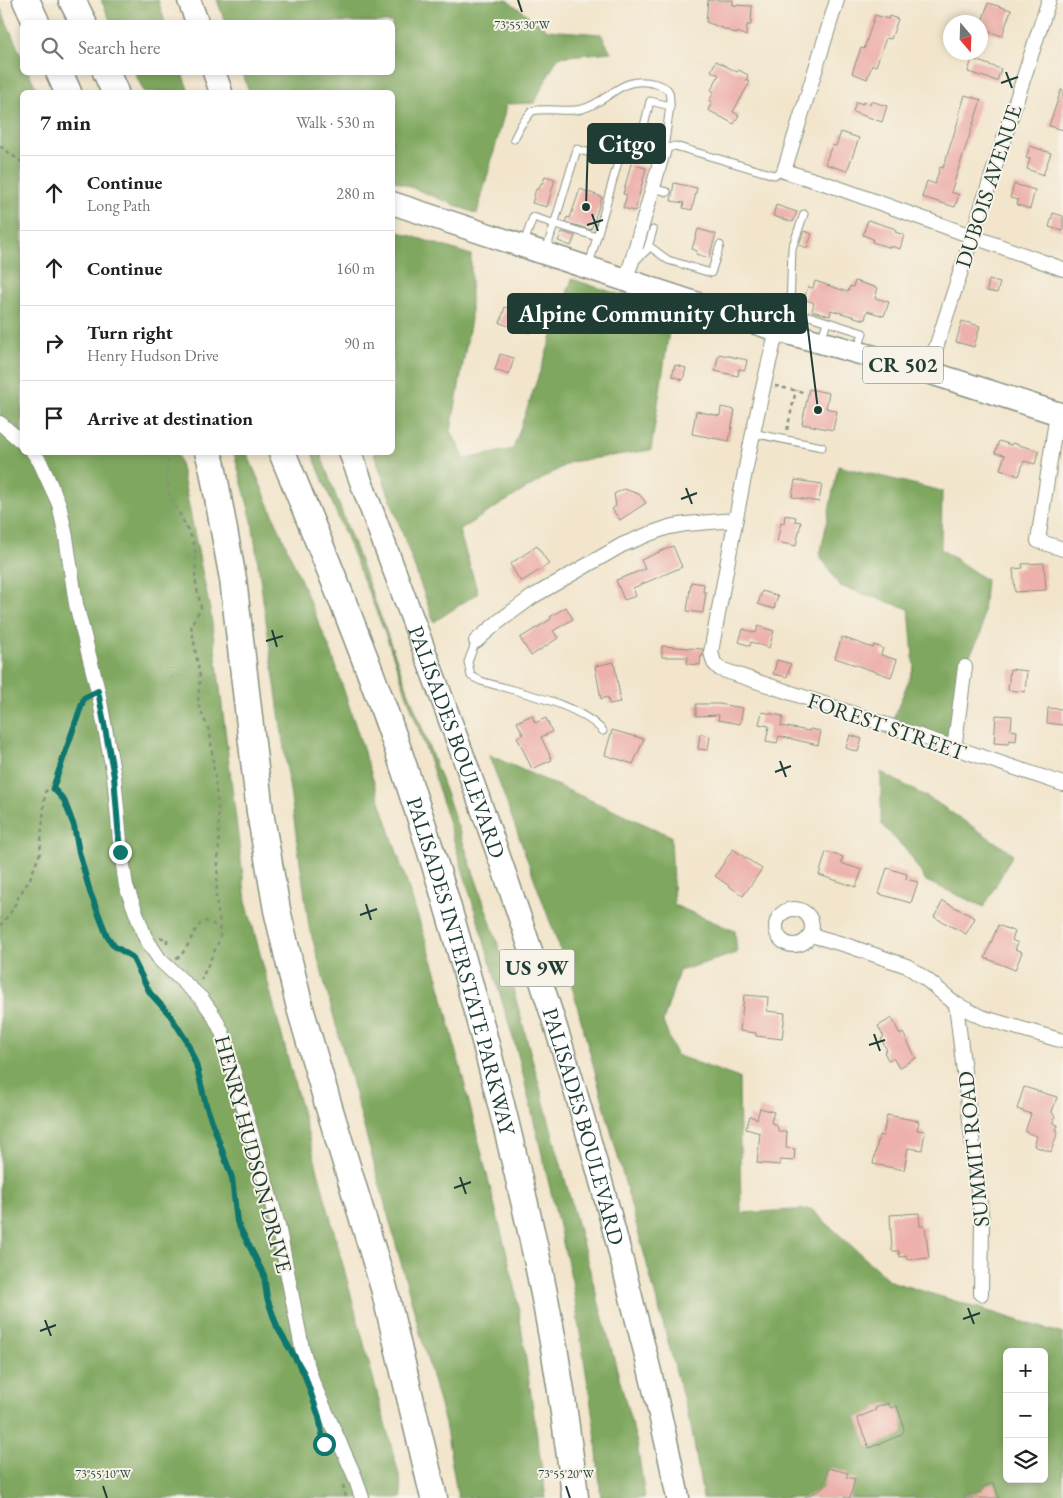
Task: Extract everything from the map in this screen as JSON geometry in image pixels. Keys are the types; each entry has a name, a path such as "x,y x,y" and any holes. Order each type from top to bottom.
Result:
{"highway":[{"path":"26,0 35,20"},
{"path":"72,0 81,20"},
{"path":"60,75 67,90"},
{"path":"108,75 115,90"},
{"name":"PALISADES INTERSTATE PARKWAY","path":"283,455 348,615 394,739 440,880 474,1000 507,1126 537,1253 558,1364 575,1498"},
{"path":"210,459 233,579 260,812 277,910 300,1008 384,1288 434,1498"}],"main road":[{"path":"189,0 196,20"},
{"path":"215,75 220,90"},
{"name":"CR 502","path":"395,203 588,268 628,272 781,331 824,332 857,353 928,372 1060,414"},
{"name":"PALISADES BOULEVARD","path":"351,455 474,786 530,946 567,1063 595,1157 633,1303 678,1498"}],"street":[{"path":"837,0 784,171 830,185 1063,269"},
{"name":"DUBOIS AVENUE","path":"928,372 1049,0"},
{"path":"628,272 664,149"},
{"path":"476,641 532,597 622,545 669,527 735,520 764,383 781,331"},
{"path":"1060,414 1038,541 1063,549"},
{"path":"0,423 20,440"},
{"name":"HENRY HUDSON DRIVE","path":"35,455 59,504 66,537 76,604 98,691 114,776 120,852 126,886 145,937 160,960 202,999 222,1032 278,1225 302,1348 313,1383 355,1477 362,1498"},
{"name":"FOREST STREET","path":"735,520 712,652 714,663 720,669 1063,784"},
{"path":"954,749 965,667"},
{"path":"811,935 907,966 956,1004 981,1017 1063,1041"},
{"name":"SUMMIT ROAD","path":"956,1004 982,1222 981,1294"}],"lane":[{"path":"514,139 521,125 532,111 541,109 569,111 586,108 626,84 645,81 662,85 670,93 664,149"},
{"path":"670,106 650,101 640,143 664,149 675,146 774,175 784,171"},
{"path":"545,253 577,149 618,162 588,268"},
{"path":"653,188 667,192"},
{"path":"781,331 790,308 792,248 804,214"},
{"path":"523,246 533,217 596,237"},
{"path":"628,272 649,246 653,230"},
{"path":"649,246 668,260 711,273 720,245"},
{"path":"809,316 824,332"},
{"path":"752,434 822,447"},
{"path":"476,641 468,662 471,676 482,682 560,705 582,714 603,731"}],"path":[{"path":"0,146 20,161"},
{"path":"764,383 803,392"},
{"path":"785,440 796,390"},
{"path":"170,455 167,464 169,493 194,540 196,555 195,580 201,608 191,625 200,677 198,704 210,732 218,808 219,844 216,899 221,930 220,940 194,992"},
{"path":"53,788 84,698 98,691"},
{"path":"0,926 11,912 29,881 40,853 46,792 49,788 53,788"},
{"path":"53,788 64,800 74,826 90,892 107,936 114,946 132,957 150,993 170,1015 186,1040 201,1082 206,1105 232,1178 237,1222 264,1275 267,1298 277,1327 291,1352"},
{"path":"169,956 177,959 181,956 198,926 204,921 212,922 221,930"},
{"path":"160,938 167,938 168,950"},
{"path":"342,1483 346,1498"}],"green space":[{"path":"101,0 158,0 164,20 110,20"},
{"path":"217,0 402,0 407,2 414,0 507,0 548,30 601,34 611,52 558,57 534,103 507,104 477,214 395,181 395,90 248,90 243,75 395,75 395,20 224,20"},
{"path":"0,7 20,53 20,75 30,75 37,90 20,90 20,455 178,455 211,615 246,901 400,1479 402,1498 0,1498"},
{"path":"136,75 183,75 188,90 143,90"},
{"path":"395,231 471,255 471,319 451,431 465,459 513,449 572,279 672,312 651,450 570,462 459,530 478,593 434,622 375,455 395,455"},
{"path":"235,455 248,455 332,654 438,978 516,1291 546,1498 458,1498 445,1424 309,926 252,521"},
{"path":"313,455 321,455 449,801 512,985 637,1443 645,1498 601,1498 595,1431 572,1281 519,1058 431,764 385,633"},
{"path":"838,466 942,491 941,549 986,580 981,634 962,670 952,739 892,722 914,667 909,609 840,586 820,556"},
{"path":"489,755 671,836 674,905 735,931 737,953 679,971 663,1022 676,1055 739,1078 741,1213 811,1209 890,1281 1063,1334 1063,1498 703,1498 692,1431 567,968"},
{"path":"881,772 936,802 1013,854 984,907 926,881 908,852 881,824"}],"building":[{"path":"708,0 733,0 733,5 752,6 751,25 747,25 746,36 706,22"},
{"path":"988,3 1011,10 1002,36 988,32 988,15 984,15"},
{"path":"875,15 888,19 889,16 898,19 891,39 886,38 876,66 872,65 867,79 852,73 861,48 864,49"},
{"path":"972,60 1001,69 997,81 968,72"},
{"path":"716,61 737,72 739,70 748,75 746,80 750,82 733,112 739,115 734,124 708,110 712,102 709,101 714,92 711,90 719,75 711,71"},
{"path":"1061,90 1063,90 1063,130 1049,126"},
{"path":"965,95 981,100 951,192 959,195 955,207 922,197 927,181 935,184 940,167 943,168"},
{"path":"871,101 887,106 882,122 853,112 856,102 870,104"},
{"path":"841,132 859,138 847,171 825,164 832,145 836,146"},
{"path":"1030,146 1051,153 1043,175 1027,169 1030,159 1026,158"},
{"path":"631,164 646,168 635,211 623,208 627,195 623,194"},
{"path":"545,176 555,179 547,207 532,203 536,189 539,189"},
{"path":"674,183 697,188 692,210 683,208 684,203 671,201"},
{"path":"1014,184 1035,190 1030,209 1017,205 1018,200 1010,198"},
{"path":"580,189 602,197 591,230 565,222 567,217 570,218"},
{"path":"776,205 797,212 793,222 773,216"},
{"path":"1053,213 1063,216 1063,231 1049,227"},
{"path":"868,220 893,228 896,230 895,232 904,235 900,249 872,242 873,239 863,235"},
{"path":"698,229 716,234 709,258 696,254 697,251 692,249"},
{"path":"804,231 812,234 807,248 799,245"},
{"path":"562,232 575,236 571,246 558,241"},
{"path":"989,280 1000,283 997,293 987,291"},
{"path":"815,281 848,292 850,286 853,287 855,281 878,288 875,298 889,302 884,316 867,311 865,320 831,310 830,316 812,311 814,303 804,299 808,287 813,288"},
{"path":"505,307 534,317 530,333 500,323"},
{"path":"962,321 980,326 974,347 956,342"},
{"path":"500,354 514,358 509,375 495,370"},
{"path":"719,354 747,360 745,370 739,369 738,376 715,371"},
{"path":"675,365 686,368 683,380 672,376"},
{"path":"809,389 829,393 826,408 837,411 833,430 802,424"},
{"path":"721,407 735,410 729,441 692,434 696,411 720,416"},
{"path":"999,441 1039,451 1035,464 1024,461 1019,476 1000,469 1005,455 995,453"},
{"path":"795,480 822,484 819,502 792,497"},
{"path":"624,489 639,494 646,503 620,520 612,509 616,506 614,494"},
{"path":"785,515 796,517 795,521 801,522 796,546 777,542 781,522 784,523"},
{"path":"537,546 549,564 521,582 510,564"},
{"path":"673,546 682,567 633,588 636,596 624,600 616,580 645,569 641,560"},
{"path":"1044,563 1046,590 1015,592 1013,569 1023,568 1022,564"},
{"path":"691,582 704,584 703,592 706,592 703,613 687,611"},
{"path":"762,591 778,596 774,609 758,604"},
{"path":"566,607 573,619 553,631 558,638 531,656 520,638 551,619 550,617"},
{"path":"758,626 774,631 769,648 751,642 750,646 739,642 743,629 756,633"},
{"path":"842,637 873,648 874,645 883,648 881,655 897,660 891,677 835,658"},
{"path":"662,646 703,649 700,665 687,664 688,657 662,657"},
{"path":"777,660 791,664 787,677 773,674"},
{"path":"614,662 620,702 609,704 608,697 601,699 595,666"},
{"path":"1010,669 1027,671 1025,692 1008,690"},
{"path":"696,704 719,704 743,708 740,724 718,720 719,715 696,716"},
{"path":"1048,708 1063,709 1063,725 1047,723"},
{"path":"762,712 783,716 781,726 821,731 818,745 779,736 777,743 766,741 769,726 759,724"},
{"path":"532,715 535,723 546,718 552,732 541,737 552,760 532,769 517,737 523,734 517,722"},
{"path":"996,715 1012,716 1011,730 1017,731 1016,741 1009,740 1008,744 994,743"},
{"path":"612,730 644,739 633,764 605,755"},
{"path":"700,734 710,736 708,750 698,749"},
{"path":"850,735 862,739 858,752 846,748"},
{"path":"733,849 762,869 743,896 715,876"},
{"path":"826,852 843,857 841,863 862,870 856,887 819,875"},
{"path":"887,868 907,874 906,879 918,882 911,903 879,894"},
{"path":"943,901 975,918 966,934 934,917"},
{"path":"998,925 1015,932 1012,940 1018,943 1015,949 1022,952 1015,970 985,958"},
{"path":"744,995 768,997 767,1011 785,1013 782,1039 756,1036 756,1033 740,1031"},
{"path":"892,1018 900,1035 903,1033 916,1058 899,1068 893,1058 888,1060 884,1052 887,1050 881,1039 884,1037 878,1026"},
{"path":"1024,1087 1057,1097 1052,1112 1055,1117 1053,1123 1058,1125 1056,1130 1058,1131 1051,1152 1034,1146 1037,1136 1025,1132 1031,1114 1017,1109"},
{"path":"760,1108 774,1112 771,1122 777,1126 779,1132 787,1132 786,1148 795,1149 794,1161 780,1160 780,1165 757,1163 760,1133 746,1129 750,1116 757,1119"},
{"path":"887,1115 919,1121 917,1130 925,1131 922,1150 908,1148 904,1170 873,1164 879,1135 883,1136"},
{"path":"919,1213 920,1226 925,1226 929,1258 907,1260 907,1256 900,1257 899,1251 892,1251 890,1215"},
{"path":"888,1403 891,1408 897,1406 904,1431 901,1435 869,1448 857,1418"},
{"path":"828,1468 848,1473 846,1477 855,1479 850,1498 803,1498 822,1489"},
{"path":"994,1483 999,1498 964,1498 964,1496 983,1490 982,1487"}],"place":[{"name":"Citgo","path":"586,207"},
{"name":"Alpine Community Church","path":"818,410"}],"route":[{"path":"120,852 114,776 98,691 84,698 53,788 64,800 74,826 90,892 107,936 114,946 132,957 150,993 170,1015 186,1040 196,1064 206,1105 232,1178 237,1222 264,1275 267,1298 277,1327 304,1373 319,1417 324,1444"}]}
